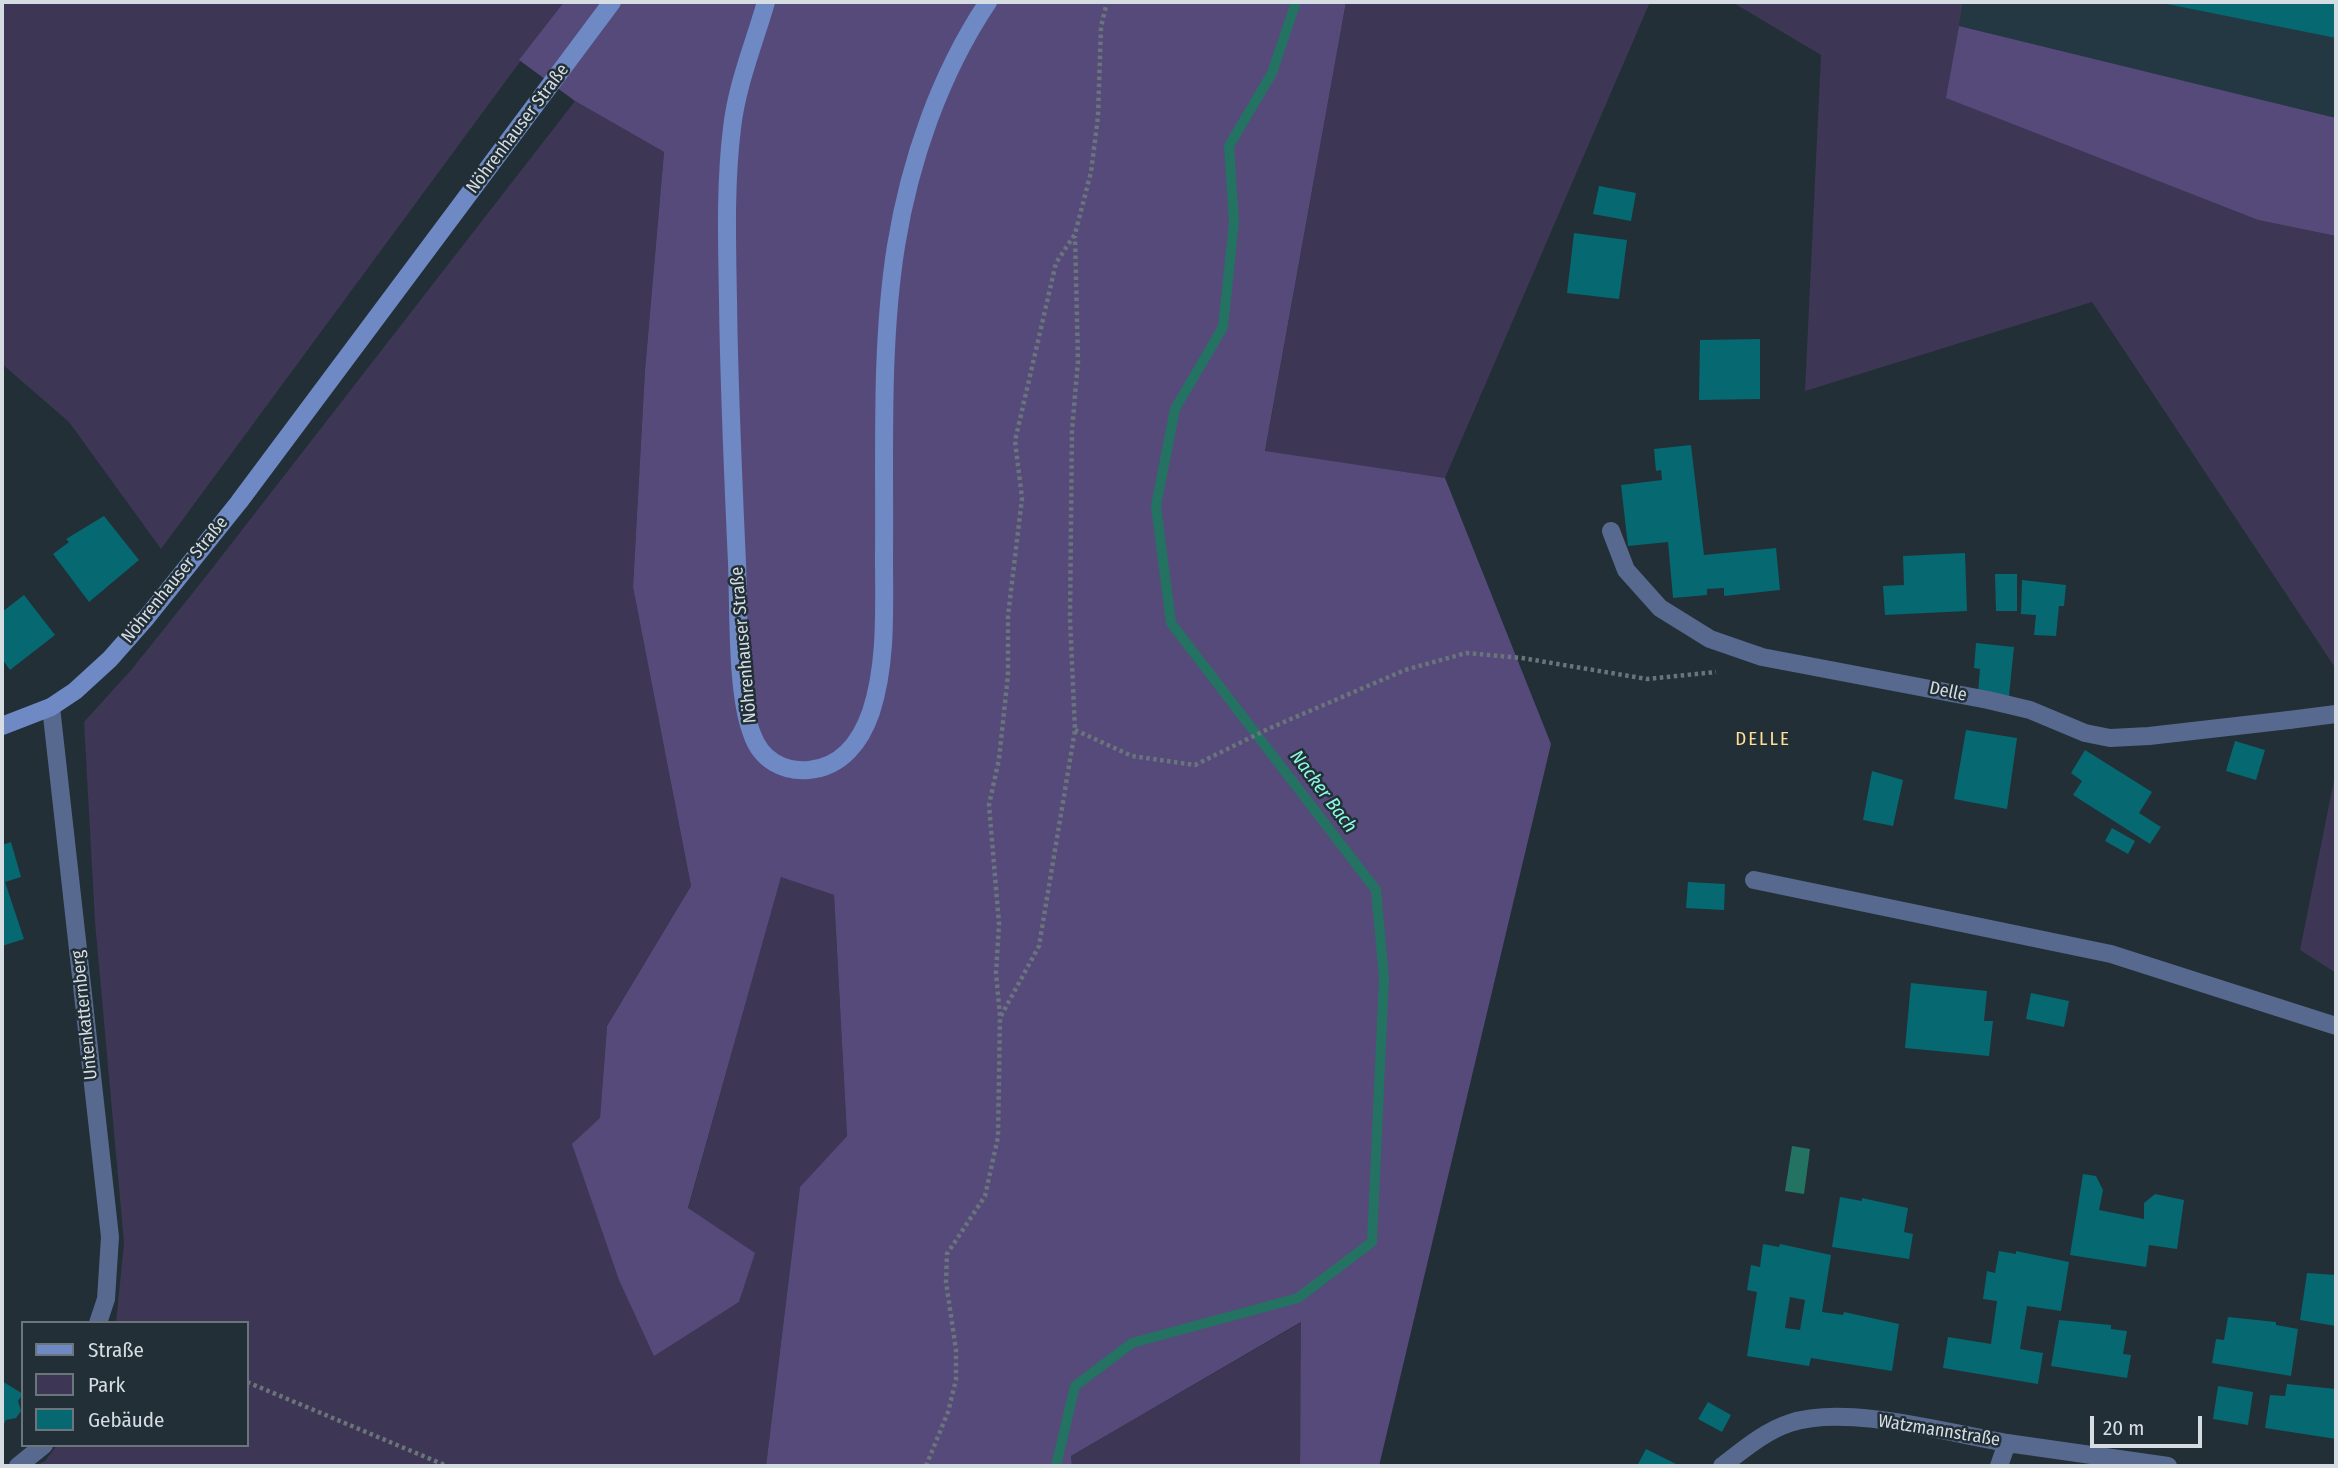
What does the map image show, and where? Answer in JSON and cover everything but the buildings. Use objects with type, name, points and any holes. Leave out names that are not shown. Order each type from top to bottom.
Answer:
[{"type":"street","name":"Nöhrenhauser Straße","points":[[2,726],[51,707],[75,691],[110,659],[190,564],[612,2]]},
{"type":"street","name":"Nöhrenhauser Straße","points":[[766,2],[737,91],[728,176],[730,413],[741,656],[747,720],[757,745],[771,761],[782,767],[807,770],[818,768],[848,754],[872,709],[883,634],[888,343],[896,249],[914,167],[928,120],[968,34],[988,2]]},
{"type":"street","name":"Delle","points":[[1611,531],[1626,570],[1660,608],[1710,639],[1762,657],[1988,700],[2030,710],[2085,733],[2110,738],[2149,736],[2336,714]]},
{"type":"street","name":"Untenkatternberg","points":[[51,707],[110,1237],[106,1299],[99,1321]]},
{"type":"street","points":[[1754,880],[2111,954],[2336,1026]]},
{"type":"street","name":"Watzmannstraße","points":[[1723,1466],[1781,1426],[1820,1416],[1868,1420],[2168,1466]]},
{"type":"street","points":[[1998,1466],[2007,1443]]},
{"type":"street","points":[[18,1466],[42,1447]]},
{"type":"path","points":[[1000,1016],[1040,946],[1074,730],[1070,607],[1072,430],[1078,361],[1075,234],[1093,158],[1098,117],[1101,27],[1107,2]]},
{"type":"path","points":[[926,1466],[948,1412],[956,1380],[956,1350],[946,1282],[947,1254],[985,1196],[994,1165],[998,1137],[1000,1016],[996,973],[999,923],[989,805],[999,759],[1008,675],[1008,617],[1022,498],[1015,441],[1056,263],[1075,234]]},
{"type":"path","points":[[1074,730],[1132,757],[1195,765],[1270,728],[1405,670],[1466,653],[1522,658],[1647,679],[1724,671]]},
{"type":"path","points":[[248,1382],[447,1466]]},
{"type":"shaded area","points":[[564,2],[1346,2],[1265,451],[1445,478],[1551,744],[1379,1466],[1300,1466],[1301,1322],[1071,1456],[1072,1466],[766,1466],[800,1187],[847,1136],[834,895],[781,877],[688,1208],[755,1253],[739,1302],[654,1356],[619,1280],[572,1144],[600,1118],[607,1026],[691,886],[633,587],[645,370],[664,152],[575,101],[519,60]]},
{"type":"shaded area","points":[[1963,2],[2336,2],[2336,118],[1959,26]]},
{"type":"shaded area","points":[[1959,26],[2336,118],[2336,236],[2258,220],[1946,98]]},
{"type":"shaded area","points":[[1792,1146],[1810,1149],[1804,1194],[1785,1191]]},
{"type":"green space","points":[[2,2],[564,2],[161,549],[69,422],[2,364]]},
{"type":"green space","points":[[1346,2],[1650,2],[1445,478],[1265,452]]},
{"type":"green space","points":[[1732,2],[1963,2],[1947,98],[2258,220],[2336,236],[2336,669],[2092,302],[1805,391],[1821,55]]},
{"type":"green space","points":[[575,101],[664,152],[645,370],[633,587],[691,886],[607,1026],[600,1118],[654,1355],[739,1302],[754,1253],[688,1209],[781,876],[834,895],[847,1136],[800,1187],[766,1466],[35,1466],[45,1461],[56,1447],[248,1447],[248,1321],[116,1321],[124,1243],[95,922],[84,722],[132,669]]},
{"type":"green space","points":[[2336,770],[2336,973],[2300,950]]},
{"type":"green space","points":[[1302,1322],[1300,1466],[1072,1466],[1071,1456]]},
{"type":"waterway","name":"Nacker Bach","points":[[1056,1466],[1075,1386],[1132,1343],[1298,1298],[1372,1242],[1384,978],[1376,890],[1171,623],[1156,506],[1175,409],[1223,327],[1234,222],[1229,146],[1272,73],[1296,2]]},
{"type":"district","name":"DELLE","points":[[1763,740]]}]
